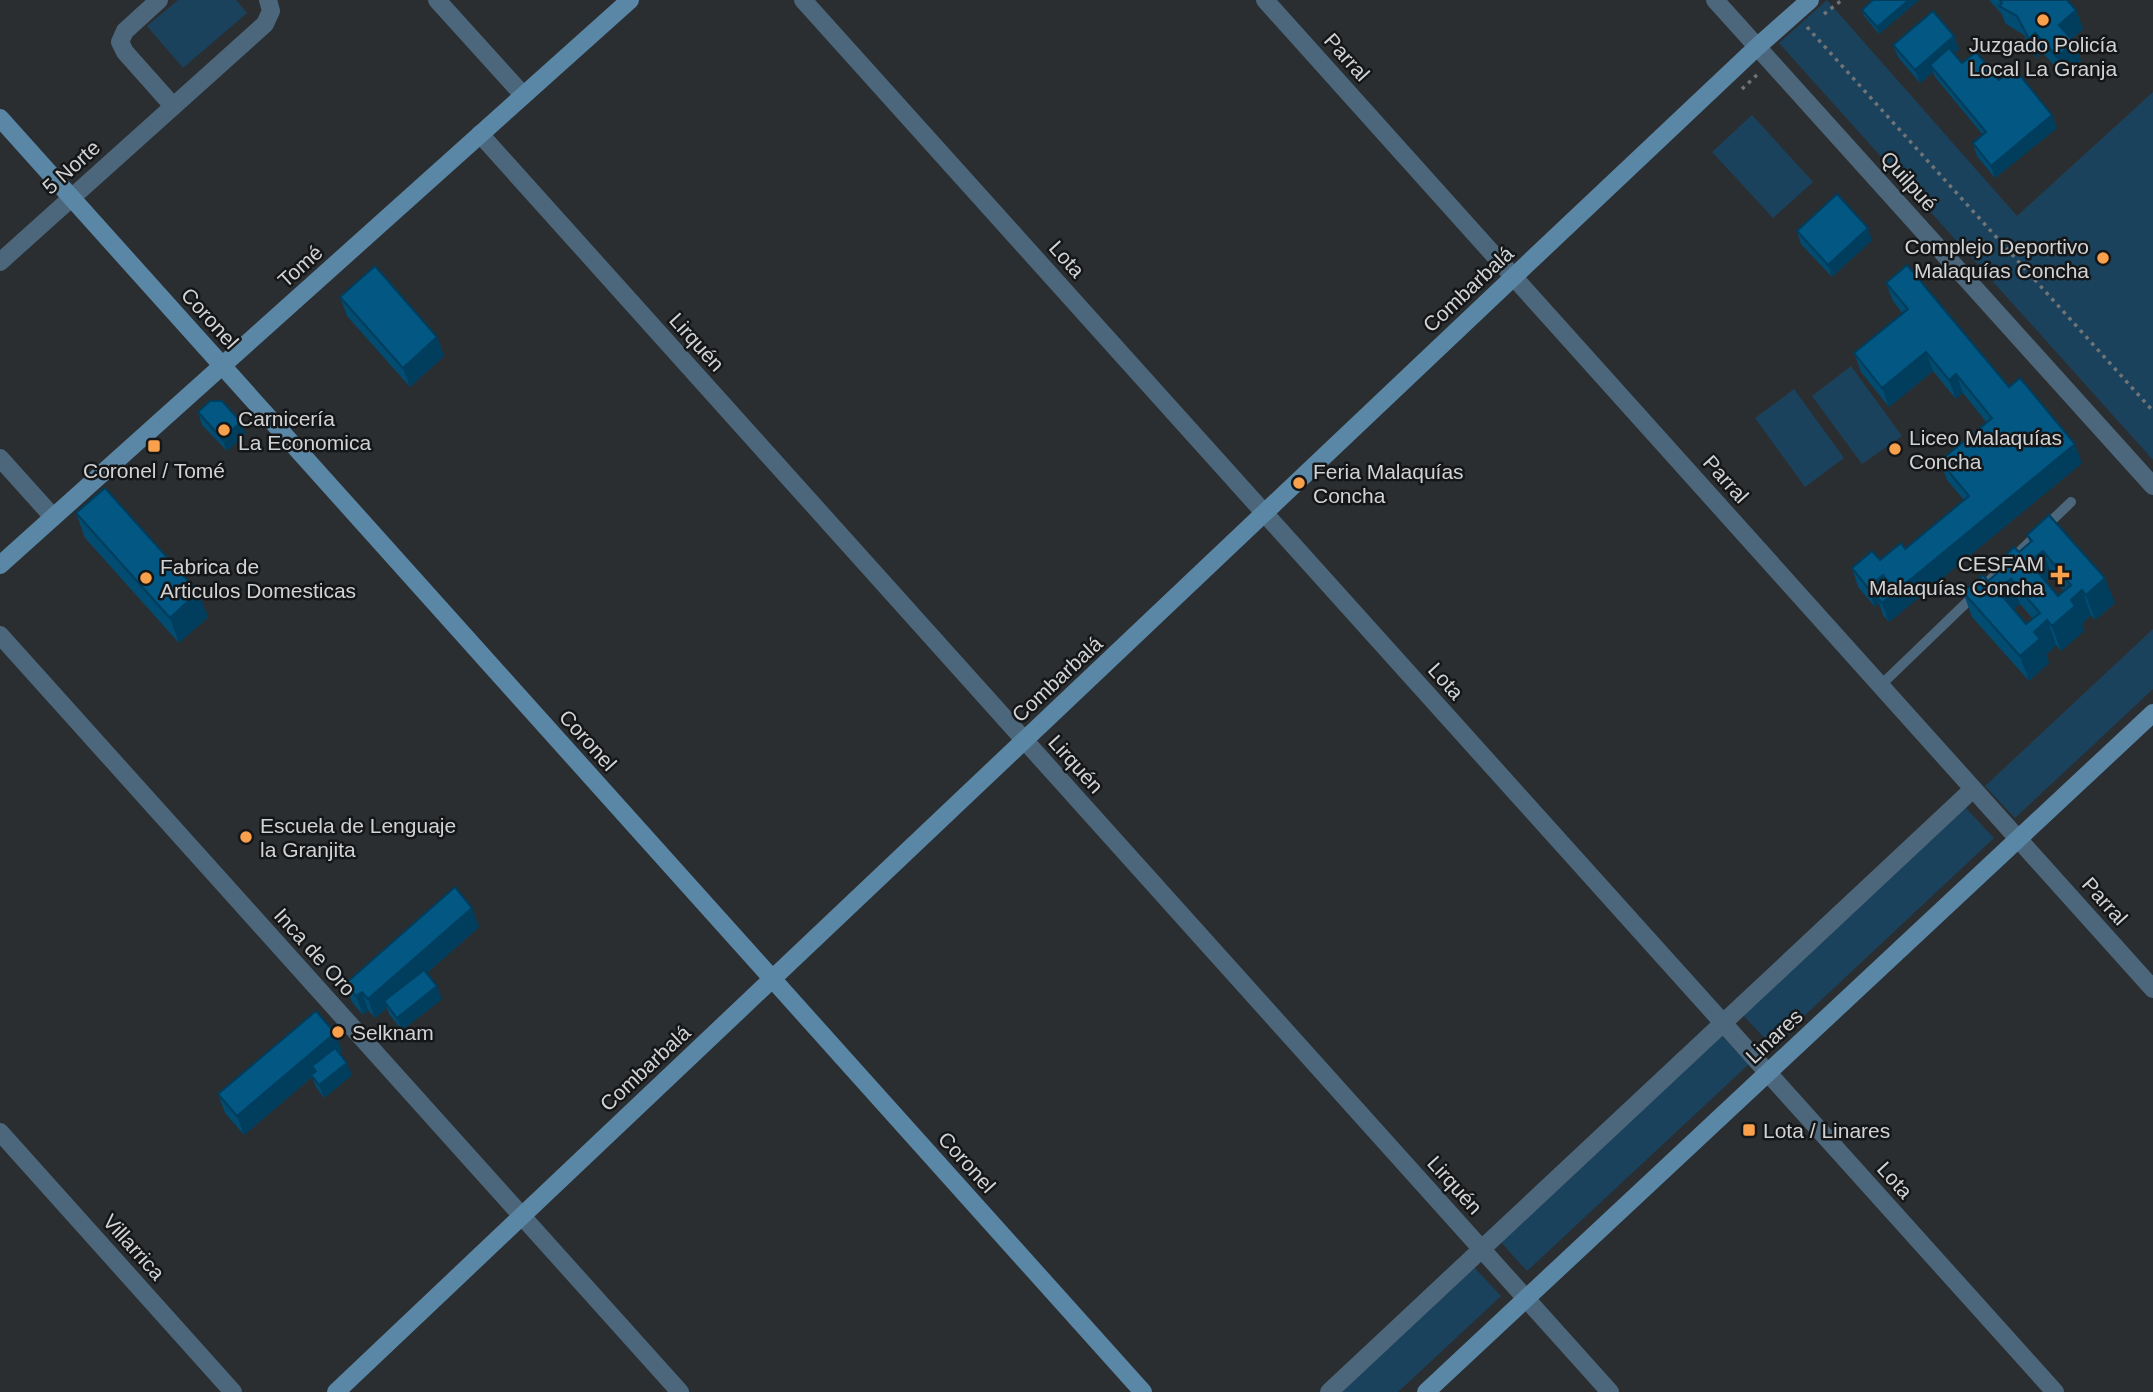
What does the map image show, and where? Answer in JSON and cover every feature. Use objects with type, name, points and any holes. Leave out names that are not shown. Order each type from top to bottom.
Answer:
[{"type":"street","points":[[159,0],[125,30],[120,41],[125,52],[173,106]]},
{"type":"street","name":"5 Norte","points":[[0,262],[265,24],[271,11],[268,0]]},
{"type":"street","points":[[436,0],[523,95]]},
{"type":"street","name":"Tomé","points":[[0,565],[629,0]]},
{"type":"street","name":"Lota","points":[[803,0],[2055,1392]]},
{"type":"street","name":"Parral","points":[[1265,0],[2153,989]]},
{"type":"street","name":"Quilpué","points":[[1715,0],[2153,486]]},
{"type":"street","name":"Combarbalá","points":[[336,1392],[1757,47],[1810,0]]},
{"type":"street","name":"Coronel","points":[[0,118],[1143,1392]]},
{"type":"street","name":"Lirquén","points":[[480,134],[1609,1392]]},
{"type":"street","points":[[0,458],[53,517]]},
{"type":"street","name":"Inca de Oro","points":[[0,635],[680,1392]]},
{"type":"street","name":"Linares","points":[[1426,1392],[2153,713]]},
{"type":"street","points":[[1329,1392],[1973,789]]},
{"type":"street","name":"Villarrica","points":[[0,1132],[233,1392]]},
{"type":"lane","points":[[1881,685],[2071,502]]},
{"type":"path","points":[[1807,27],[2153,411]]},
{"type":"shaded area","points":[[178,0],[236,0],[247,13],[183,68],[147,26]]},
{"type":"shaded area","points":[[1827,0],[2017,216],[2153,92],[2153,460],[1779,43]]},
{"type":"shaded area","points":[[1752,115],[1813,182],[1773,218],[1712,152]]},
{"type":"shaded area","points":[[1851,366],[1902,436],[1862,464],[1812,396]]},
{"type":"shaded area","points":[[1794,389],[1844,458],[1805,487],[1755,418]]},
{"type":"shaded area","points":[[2153,629],[2153,689],[2015,818],[1985,786]]},
{"type":"shaded area","points":[[1965,807],[1994,838],[1772,1046],[1742,1014]]},
{"type":"shaded area","points":[[1719,1033],[1749,1064],[1527,1271],[1498,1239]]},
{"type":"shaded area","points":[[1471,1264],[1501,1296],[1398,1392],[1334,1392]]},
{"type":"building","points":[[1873,0],[1909,0],[1877,27],[1862,10]]},
{"type":"building","points":[[2000,0],[2067,0],[2076,10],[2059,25],[2074,42],[2057,57],[2035,33],[2029,39],[2017,16],[1999,6],[2002,3]]},
{"type":"building","points":[[1933,11],[1954,36],[1915,70],[1893,45]]},
{"type":"building","points":[[1949,48],[1962,63],[1976,52],[1999,80],[2014,68],[2052,115],[1991,166],[1973,143],[1986,132],[1930,65]]},
{"type":"building","points":[[1837,194],[1868,228],[1828,265],[1797,231]]},
{"type":"building","points":[[1907,265],[2009,387],[2020,378],[2075,444],[1882,603],[1876,596],[1890,584],[1883,575],[1868,588],[1852,568],[1872,551],[1880,560],[1901,543],[1905,549],[1969,496],[1940,461],[1992,418],[1956,374],[1949,380],[1926,352],[1882,388],[1854,353],[1908,309],[1886,283]]},
{"type":"building","points":[[375,266],[437,337],[403,368],[340,297]]},
{"type":"building","points":[[210,401],[222,401],[241,422],[222,439],[198,412]]},
{"type":"building","name":"Fabrica de Articulos Domesticas","points":[[105,488],[198,592],[170,618],[76,513]]},
{"type":"building","points":[[2049,515],[2105,578],[2086,595],[2082,590],[2071,600],[2075,606],[2052,626],[2047,620],[2034,632],[2040,639],[2020,656],[1963,592],[1983,575],[1988,581],[2001,570],[1996,564],[2014,547],[2019,552],[2032,541],[2027,535]],"holes":[[[2043,551],[2071,585],[2058,596],[2029,562]],[[2011,579],[2040,613],[2026,624],[1997,590]]]},
{"type":"building","points":[[455,887],[472,908],[368,999],[362,992],[356,996],[345,984]]},
{"type":"building","points":[[424,970],[437,986],[397,1018],[384,1001]]},
{"type":"building","points":[[316,1011],[335,1033],[237,1116],[218,1094]]},
{"type":"building","points":[[335,1048],[347,1063],[319,1085],[311,1075],[316,1071],[312,1066]]},
{"type":"place","name":"Juzgado Policía Local La Granja","points":[[2043,20]]},
{"type":"place","name":"Complejo Deportivo Malaquías Concha","points":[[2103,258]]},
{"type":"place","name":"Carnicería La Economica","points":[[224,430]]},
{"type":"place","name":"Coronel / Tomé","points":[[154,446]]},
{"type":"place","name":"Liceo Malaquías Concha","points":[[1895,449]]},
{"type":"place","name":"Feria Malaquías Concha","points":[[1299,483]]},
{"type":"place","name":"CESFAM Malaquías Concha","points":[[2060,575]]},
{"type":"place","name":"Fabrica de Articulos Domesticas","points":[[146,578]]},
{"type":"place","name":"Escuela de Lenguaje la Granjita","points":[[246,837]]},
{"type":"place","name":"Selknam","points":[[338,1032]]},
{"type":"place","name":"Lota / Linares","points":[[1749,1130]]}]
